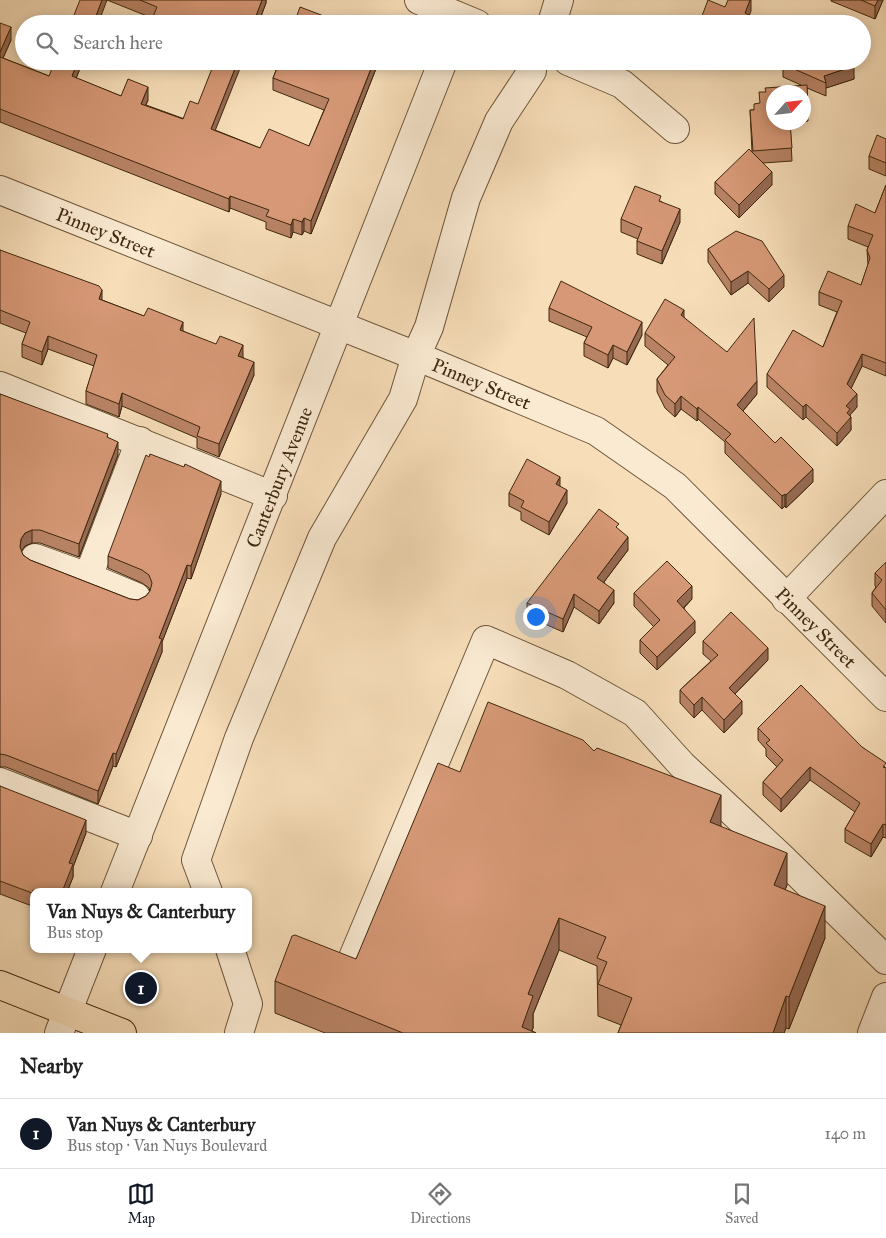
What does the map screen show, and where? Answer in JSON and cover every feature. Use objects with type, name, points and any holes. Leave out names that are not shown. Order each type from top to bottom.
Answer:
[{"type":"main road","points":[[0,985],[64,1022],[122,1033]]},
{"type":"street","points":[[419,0],[463,15]]},
{"type":"street","name":"Canterbury Avenue","points":[[117,888],[273,496],[439,70]]},
{"type":"street","points":[[589,70],[622,84],[675,130]]},
{"type":"street","points":[[206,888],[196,860],[239,738],[322,538],[403,399],[416,356],[430,326],[466,198],[499,121],[532,71]]},
{"type":"street","name":"Pinney Street","points":[[0,190],[416,356],[596,431],[675,486],[886,697]]},
{"type":"street","points":[[0,386],[273,496]]},
{"type":"street","points":[[88,577],[140,441]]},
{"type":"street","points":[[786,599],[886,494]]},
{"type":"street","points":[[35,558],[88,577],[136,598]]},
{"type":"street","points":[[352,960],[486,640],[567,675],[635,714],[682,765],[797,872],[876,948],[886,960]]},
{"type":"street","points":[[0,782],[138,836]]},
{"type":"street","points":[[64,1022],[90,953]]},
{"type":"street","points":[[231,953],[248,1004],[239,1033]]},
{"type":"street","points":[[873,1031],[886,997]]},
{"type":"building","points":[[80,0],[102,0],[96,15],[74,15]]},
{"type":"building","points":[[140,0],[262,0],[256,15],[154,15],[157,7]]},
{"type":"building","points":[[708,0],[725,7],[728,0],[750,0],[745,13],[749,15],[702,15]]},
{"type":"building","points":[[861,0],[878,0],[875,6]]},
{"type":"building","points":[[300,7],[321,15],[297,15]]},
{"type":"building","points":[[0,23],[11,27],[0,52]]},
{"type":"building","points":[[0,57],[15,63],[15,70],[34,70],[49,76],[51,70],[74,70],[72,76],[121,96],[128,79],[148,87],[141,104],[183,119],[190,101],[198,104],[211,70],[234,70],[211,129],[260,148],[269,129],[309,146],[329,99],[273,78],[276,70],[370,70],[311,221],[304,218],[302,222],[293,219],[291,225],[266,216],[269,210],[230,196],[229,199],[0,109]]},
{"type":"building","points":[[797,70],[842,70],[824,76],[826,83]]},
{"type":"building","points":[[759,92],[766,92],[766,130],[791,130],[792,148],[753,151],[750,110],[754,110],[754,104],[760,103]]},
{"type":"building","points":[[877,135],[886,139],[886,163],[869,156]]},
{"type":"building","points":[[749,149],[772,172],[739,205],[715,182]]},
{"type":"building","points":[[886,185],[886,363],[862,354],[847,384],[857,394],[846,406],[850,409],[847,413],[851,417],[837,433],[806,404],[803,407],[767,374],[793,330],[823,347],[842,301],[819,292],[828,271],[861,285],[870,258],[867,250],[873,235],[848,226],[856,204],[875,213]]},
{"type":"building","points":[[635,186],[661,196],[659,201],[680,209],[662,251],[637,241],[642,228],[621,219]]},
{"type":"building","points":[[736,231],[762,241],[784,275],[769,289],[748,271],[731,282],[708,249]]},
{"type":"building","points":[[0,250],[99,286],[102,290],[99,299],[144,316],[148,308],[183,322],[180,330],[216,344],[220,336],[243,345],[238,356],[254,362],[219,444],[197,436],[200,427],[122,393],[119,404],[86,391],[97,355],[48,336],[42,352],[22,344],[30,322],[0,310]]},
{"type":"building","points":[[561,281],[642,322],[627,352],[613,345],[608,355],[584,343],[592,327],[549,308]]},
{"type":"building","points":[[665,299],[684,310],[681,315],[727,352],[754,318],[757,381],[737,405],[775,443],[781,437],[813,469],[786,495],[782,496],[725,440],[731,434],[698,407],[697,409],[681,396],[675,404],[665,395],[657,379],[675,357],[645,333]]},
{"type":"building","points":[[0,394],[108,434],[107,437],[118,442],[79,544],[40,530],[32,530],[25,533],[21,539],[20,547],[23,555],[30,560],[130,599],[138,600],[146,596],[150,591],[152,583],[149,575],[142,570],[108,556],[146,455],[149,457],[150,454],[184,467],[185,464],[221,481],[191,566],[187,565],[159,638],[162,639],[116,754],[113,753],[98,791],[0,754]]},
{"type":"building","points":[[527,459],[560,477],[556,484],[567,490],[549,522],[521,507],[524,501],[509,493]]},
{"type":"building","points":[[599,509],[619,524],[616,527],[628,537],[597,578],[614,590],[599,611],[574,594],[563,619],[527,603]]},
{"type":"building","points":[[667,561],[692,586],[677,601],[695,621],[657,657],[640,640],[660,620],[634,593]]},
{"type":"building","points":[[886,562],[886,610],[872,593],[882,580],[875,573]]},
{"type":"building","points":[[731,612],[768,648],[729,688],[742,701],[724,720],[702,697],[694,705],[680,690],[718,655],[703,641]]},
{"type":"building","points":[[801,685],[862,747],[886,763],[883,767],[886,768],[886,825],[883,824],[871,844],[845,829],[860,803],[810,767],[781,799],[763,782],[783,760],[766,743],[770,740],[758,728]]},
{"type":"building","points":[[488,702],[583,740],[594,751],[597,748],[721,795],[710,822],[787,853],[774,885],[825,906],[789,997],[786,996],[773,1033],[618,1033],[632,998],[598,984],[607,962],[597,958],[606,937],[559,918],[528,994],[533,996],[522,1027],[536,1033],[403,1033],[275,981],[292,936],[295,935],[356,959],[438,763],[460,772]]},
{"type":"building","points":[[0,786],[86,820],[69,863],[73,864],[64,888],[30,888],[30,892],[0,881]]},
{"type":"place","name":"Van Nuys & Canterbury","points":[[141,988]]}]
